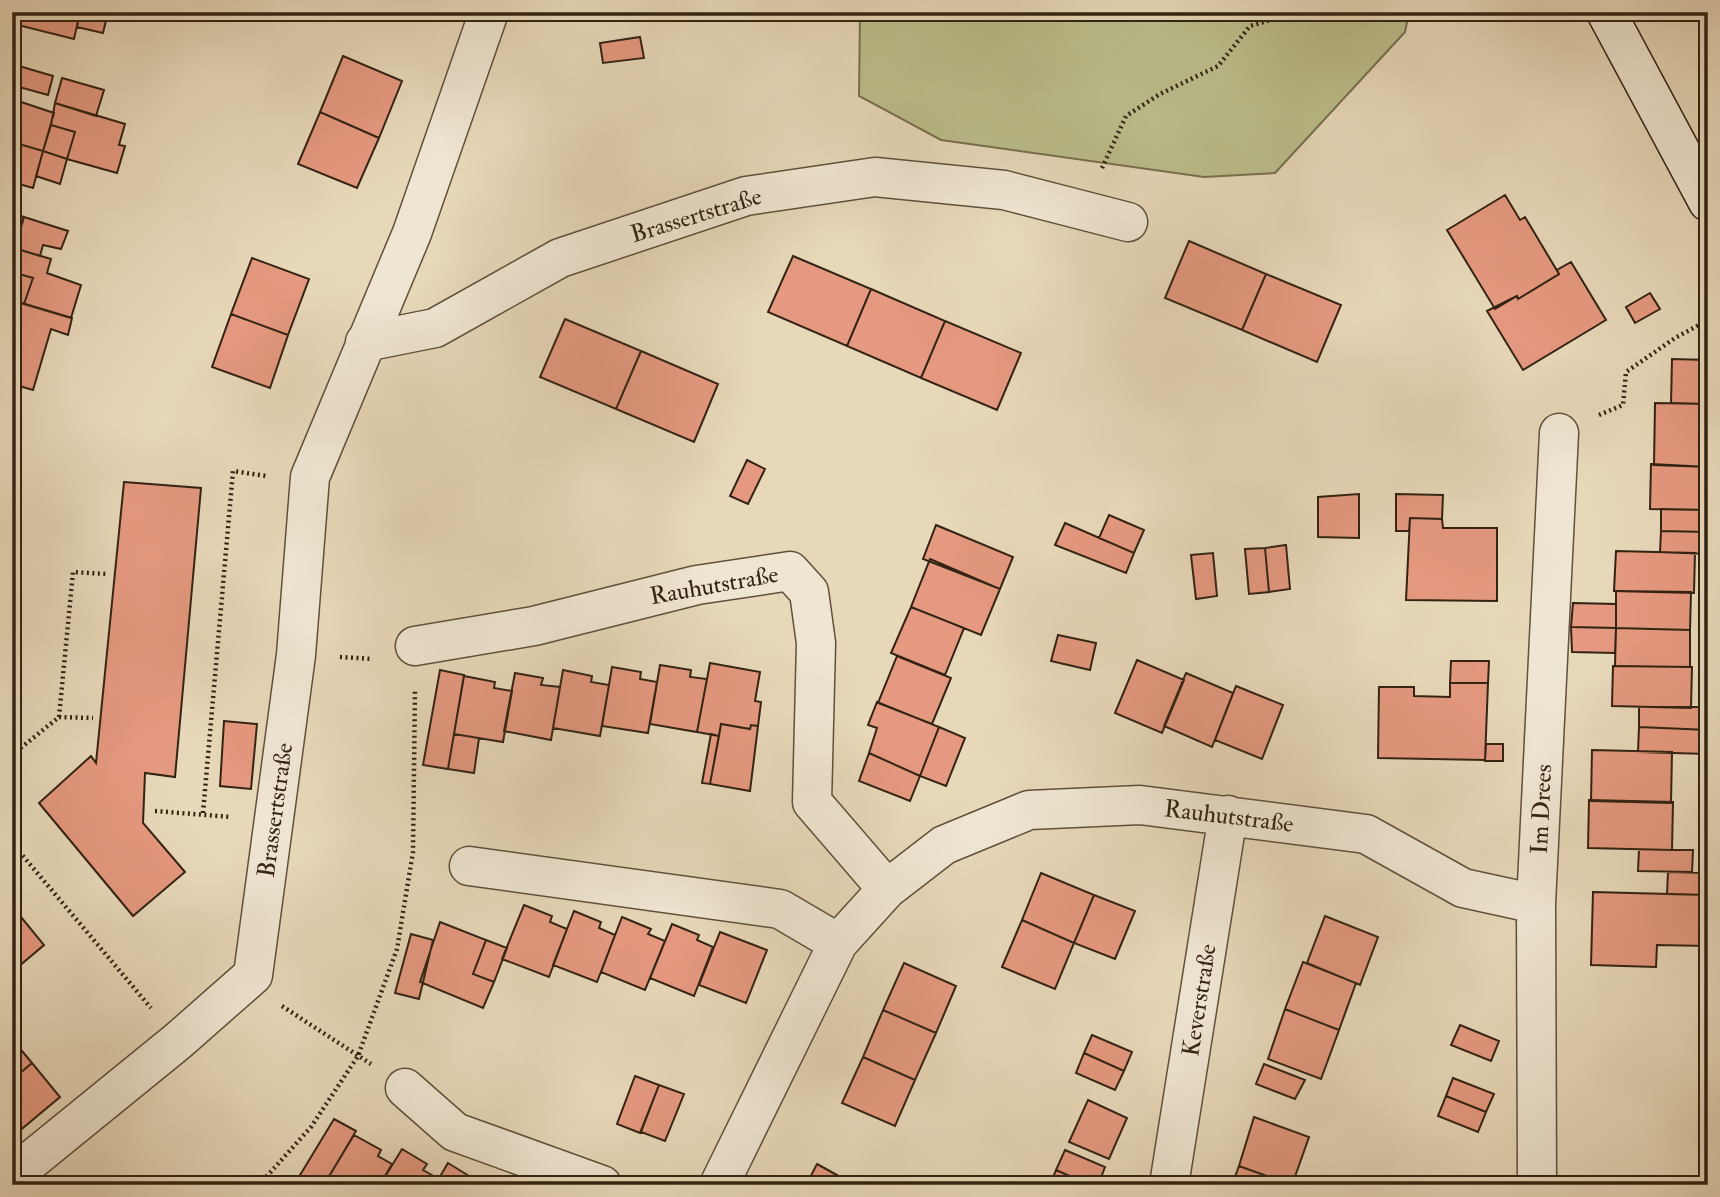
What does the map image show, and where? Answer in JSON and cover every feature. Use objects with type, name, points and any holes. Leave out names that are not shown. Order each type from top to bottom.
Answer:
[{"type":"street","name":"Brassertstraße","points":[[12,1176],[178,1041],[253,975],[296,655],[310,481],[412,233],[489,12]]},
{"type":"street","points":[[1606,12],[1708,202]]},
{"type":"street","name":"Brassertstraße","points":[[365,342],[435,328],[560,258],[746,196],[875,177],[1004,190],[1128,222]]},
{"type":"street","name":"Im Drees","points":[[1537,1185],[1536,904],[1559,433]]},
{"type":"street","name":"Rauhutstraße","points":[[415,646],[534,626],[697,585],[790,572],[809,592],[816,643],[812,803],[887,889]]},
{"type":"street","name":"Rauhutstraße","points":[[719,1185],[838,943],[887,889],[944,845],[1029,810],[1140,804],[1366,834],[1464,888],[1536,904]]},
{"type":"street","name":"Keverstraße","points":[[1169,1185],[1228,815]]},
{"type":"street","points":[[469,866],[779,909],[838,943]]},
{"type":"street","points":[[405,1088],[456,1132],[602,1185]]},
{"type":"path","points":[[1081,210],[1126,116],[1160,94],[1218,66],[1250,26],[1299,12]]},
{"type":"path","points":[[1559,433],[1623,405],[1626,372],[1675,338],[1708,320]]},
{"type":"path","points":[[203,813],[233,471],[310,481]]},
{"type":"path","points":[[60,717],[73,572],[106,574]]},
{"type":"path","points":[[259,1185],[312,1127],[358,1056],[397,949],[413,852],[415,646]]},
{"type":"path","points":[[12,755],[60,717],[93,718]]},
{"type":"path","points":[[155,811],[233,817]]},
{"type":"path","points":[[12,843],[135,987]]},
{"type":"path","points":[[324,1036],[405,1088]]},
{"type":"green space","points":[[860,12],[1409,12],[1405,32],[1275,173],[1204,177],[941,140],[859,96]]},
{"type":"building","points":[[17,12],[80,12],[74,39],[14,24]]},
{"type":"building","points":[[80,12],[108,12],[103,33],[77,27]]},
{"type":"building","points":[[640,37],[644,58],[603,63],[600,43]]},
{"type":"building","points":[[343,56],[402,81],[379,138],[320,112]]},
{"type":"building","points":[[12,64],[53,76],[48,95],[12,85]]},
{"type":"building","points":[[62,78],[104,90],[96,116],[55,103]]},
{"type":"building","points":[[12,99],[54,113],[43,151],[12,142]]},
{"type":"building","points":[[55,103],[125,124],[119,145],[125,146],[117,173],[67,159],[75,132],[51,125]]},
{"type":"building","points":[[320,112],[379,138],[357,188],[298,164]]},
{"type":"building","points":[[51,125],[75,132],[67,159],[43,151]]},
{"type":"building","points":[[12,142],[43,151],[33,188],[12,182]]},
{"type":"building","points":[[43,151],[67,159],[60,184],[36,176]]},
{"type":"building","points":[[1505,195],[1520,220],[1525,217],[1559,274],[1518,299],[1517,296],[1495,309],[1447,230]]},
{"type":"building","points":[[12,214],[24,217],[16,244],[12,243]]},
{"type":"building","points":[[24,217],[68,231],[61,249],[43,245],[40,256],[14,248]]},
{"type":"building","points":[[1189,241],[1266,274],[1242,330],[1165,298]]},
{"type":"building","points":[[14,248],[51,259],[47,273],[81,285],[71,318],[24,304],[33,278],[12,272]]},
{"type":"building","points":[[793,256],[871,289],[847,346],[768,312]]},
{"type":"building","points":[[252,258],[309,279],[288,335],[231,314]]},
{"type":"building","points":[[1571,262],[1606,320],[1523,370],[1487,311],[1517,296],[1518,299],[1559,274],[1557,270]]},
{"type":"building","points":[[12,272],[33,278],[24,304],[12,300]]},
{"type":"building","points":[[1266,274],[1341,305],[1317,362],[1242,330]]},
{"type":"building","points":[[871,289],[945,321],[921,378],[847,346]]},
{"type":"building","points":[[1650,293],[1660,309],[1635,323],[1626,307]]},
{"type":"building","points":[[12,300],[72,318],[68,335],[51,329],[33,390],[12,384]]},
{"type":"building","points":[[231,314],[288,335],[270,388],[212,367]]},
{"type":"building","points":[[565,319],[641,351],[616,409],[540,377]]},
{"type":"building","points":[[945,321],[1021,353],[997,410],[921,378]]},
{"type":"building","points":[[641,351],[718,384],[694,442],[616,409]]},
{"type":"building","points":[[1672,359],[1708,360],[1708,404],[1671,403]]},
{"type":"building","points":[[1655,403],[1708,404],[1708,467],[1654,465]]},
{"type":"building","points":[[747,460],[765,469],[748,504],[730,496]]},
{"type":"building","points":[[1651,464],[1708,467],[1708,510],[1650,509]]},
{"type":"building","points":[[124,482],[201,488],[175,777],[145,773],[143,823],[185,872],[133,916],[39,803],[91,756],[96,763]]},
{"type":"building","points":[[1359,494],[1359,538],[1318,537],[1318,497]]},
{"type":"building","points":[[1396,494],[1443,495],[1442,519],[1410,518],[1409,531],[1396,531]]},
{"type":"building","points":[[1661,509],[1708,510],[1708,532],[1661,531]]},
{"type":"building","points":[[1109,515],[1144,530],[1134,553],[1099,538]]},
{"type":"building","points":[[1410,518],[1442,519],[1443,528],[1497,528],[1497,601],[1406,600]]},
{"type":"building","points":[[1065,523],[1134,553],[1126,573],[1055,545]]},
{"type":"building","points":[[936,525],[1013,557],[1000,589],[923,559]]},
{"type":"building","points":[[1661,531],[1708,532],[1708,554],[1660,552]]},
{"type":"building","points":[[1286,545],[1290,589],[1269,592],[1265,548]]},
{"type":"building","points":[[1265,548],[1269,592],[1249,594],[1245,549]]},
{"type":"building","points":[[1616,551],[1695,553],[1694,593],[1614,591]]},
{"type":"building","points":[[1213,553],[1217,596],[1196,599],[1191,555]]},
{"type":"building","points":[[930,559],[1000,589],[981,635],[911,607]]},
{"type":"building","points":[[1616,591],[1691,592],[1690,630],[1616,628]]},
{"type":"building","points":[[1573,603],[1616,604],[1616,628],[1571,627]]},
{"type":"building","points":[[911,607],[964,628],[945,675],[891,653]]},
{"type":"building","points":[[1571,627],[1616,628],[1615,653],[1572,652]]},
{"type":"building","points":[[1616,628],[1690,630],[1690,667],[1615,666]]},
{"type":"building","points":[[1058,635],[1096,643],[1090,670],[1051,661]]},
{"type":"building","points":[[897,656],[951,678],[932,724],[878,703]]},
{"type":"building","points":[[1137,660],[1184,680],[1162,733],[1115,713]]},
{"type":"building","points":[[1451,661],[1489,661],[1488,683],[1450,683]]},
{"type":"building","points":[[710,663],[760,672],[755,701],[761,702],[758,726],[751,725],[750,729],[721,724],[719,736],[697,732]]},
{"type":"building","points":[[660,665],[691,670],[690,677],[707,679],[697,732],[650,724]]},
{"type":"building","points":[[1613,666],[1692,667],[1691,708],[1612,706]]},
{"type":"building","points":[[612,667],[641,672],[640,679],[657,682],[648,733],[602,726]]},
{"type":"building","points":[[440,670],[464,675],[448,769],[423,765]]},
{"type":"building","points":[[563,670],[592,676],[591,682],[609,685],[600,736],[553,728]]},
{"type":"building","points":[[515,673],[543,678],[541,685],[560,687],[551,740],[504,731]]},
{"type":"building","points":[[1186,673],[1233,693],[1212,747],[1164,726]]},
{"type":"building","points":[[464,676],[495,682],[494,688],[512,691],[503,742],[454,734]]},
{"type":"building","points":[[1450,683],[1488,683],[1485,760],[1378,758],[1379,687],[1414,687],[1414,696],[1450,697]]},
{"type":"building","points":[[1236,686],[1283,705],[1262,759],[1215,740]]},
{"type":"building","points":[[877,702],[939,727],[920,776],[869,753],[877,728],[868,725]]},
{"type":"building","points":[[1639,707],[1708,707],[1708,730],[1639,727]]},
{"type":"building","points":[[224,721],[257,724],[251,789],[220,786]]},
{"type":"building","points":[[721,724],[750,729],[751,725],[758,726],[750,791],[710,784]]},
{"type":"building","points":[[939,727],[965,738],[946,786],[920,776]]},
{"type":"building","points":[[1639,727],[1708,730],[1708,754],[1638,752]]},
{"type":"building","points":[[454,734],[479,738],[474,773],[448,769]]},
{"type":"building","points":[[711,734],[719,736],[710,784],[702,783]]},
{"type":"building","points":[[1486,744],[1503,744],[1503,761],[1485,761]]},
{"type":"building","points":[[1592,750],[1672,752],[1671,803],[1591,801]]},
{"type":"building","points":[[869,753],[920,776],[910,801],[859,781]]},
{"type":"building","points":[[1589,800],[1673,802],[1672,850],[1588,848]]},
{"type":"building","points":[[1639,850],[1693,850],[1692,872],[1638,871]]},
{"type":"building","points":[[1668,872],[1708,873],[1708,895],[1667,894]]},
{"type":"building","points":[[1041,873],[1094,895],[1074,943],[1022,920]]},
{"type":"building","points":[[1593,892],[1708,895],[1708,946],[1657,945],[1656,967],[1591,965]]},
{"type":"building","points":[[1094,895],[1135,911],[1115,959],[1074,943]]},
{"type":"building","points":[[524,905],[552,916],[550,922],[567,929],[549,977],[502,959]]},
{"type":"building","points":[[12,906],[44,945],[12,972]]},
{"type":"building","points":[[574,911],[601,922],[599,928],[615,935],[597,982],[553,965]]},
{"type":"building","points":[[1325,916],[1378,937],[1360,985],[1307,963]]},
{"type":"building","points":[[622,917],[651,929],[648,934],[665,941],[645,990],[601,972]]},
{"type":"building","points":[[1022,920],[1074,943],[1055,989],[1002,967]]},
{"type":"building","points":[[440,922],[486,940],[473,974],[494,982],[483,1008],[420,982]]},
{"type":"building","points":[[672,924],[699,935],[697,940],[713,947],[694,996],[650,978]]},
{"type":"building","points":[[720,932],[767,950],[746,1003],[699,985]]},
{"type":"building","points":[[411,934],[433,940],[419,999],[395,993]]},
{"type":"building","points":[[486,940],[507,948],[494,982],[473,974]]},
{"type":"building","points":[[1303,962],[1356,983],[1339,1030],[1285,1009]]},
{"type":"building","points":[[904,963],[956,986],[936,1033],[883,1010]]},
{"type":"building","points":[[1285,1009],[1339,1030],[1321,1079],[1268,1059]]},
{"type":"building","points":[[883,1010],[936,1033],[915,1080],[863,1057]]},
{"type":"building","points":[[1460,1025],[1499,1041],[1491,1061],[1451,1045]]},
{"type":"building","points":[[1092,1035],[1132,1052],[1124,1071],[1084,1053]]},
{"type":"building","points":[[12,1039],[32,1063],[12,1080]]},
{"type":"building","points":[[1084,1053],[1124,1071],[1115,1090],[1076,1073]]},
{"type":"building","points":[[863,1057],[915,1080],[895,1126],[842,1103]]},
{"type":"building","points":[[32,1063],[60,1097],[12,1137],[12,1080]]},
{"type":"building","points":[[1264,1064],[1305,1080],[1295,1099],[1256,1084]]},
{"type":"building","points":[[635,1076],[659,1085],[640,1133],[617,1124]]},
{"type":"building","points":[[1453,1078],[1494,1094],[1486,1112],[1446,1096]]},
{"type":"building","points":[[659,1085],[684,1094],[665,1141],[641,1132]]},
{"type":"building","points":[[1446,1096],[1486,1112],[1478,1132],[1438,1116]]},
{"type":"building","points":[[1088,1100],[1127,1118],[1109,1159],[1069,1142]]},
{"type":"building","points":[[1254,1117],[1309,1137],[1292,1185],[1239,1166]]},
{"type":"building","points":[[334,1119],[356,1131],[324,1185],[294,1185]]},
{"type":"building","points":[[354,1135],[381,1150],[378,1156],[392,1164],[380,1185],[328,1185],[325,1183]]},
{"type":"building","points":[[402,1149],[427,1164],[423,1170],[439,1179],[435,1185],[380,1185]]},
{"type":"building","points":[[1065,1150],[1105,1167],[1098,1185],[1090,1185],[1056,1170]]},
{"type":"building","points":[[448,1163],[474,1179],[471,1185],[435,1185]]},
{"type":"building","points":[[817,1164],[855,1185],[806,1185]]},
{"type":"building","points":[[1239,1166],[1292,1185],[1232,1185]]},
{"type":"building","points":[[1056,1170],[1090,1185],[1050,1185]]},
{"type":"building","points":[[495,1178],[506,1185],[492,1185]]}]
